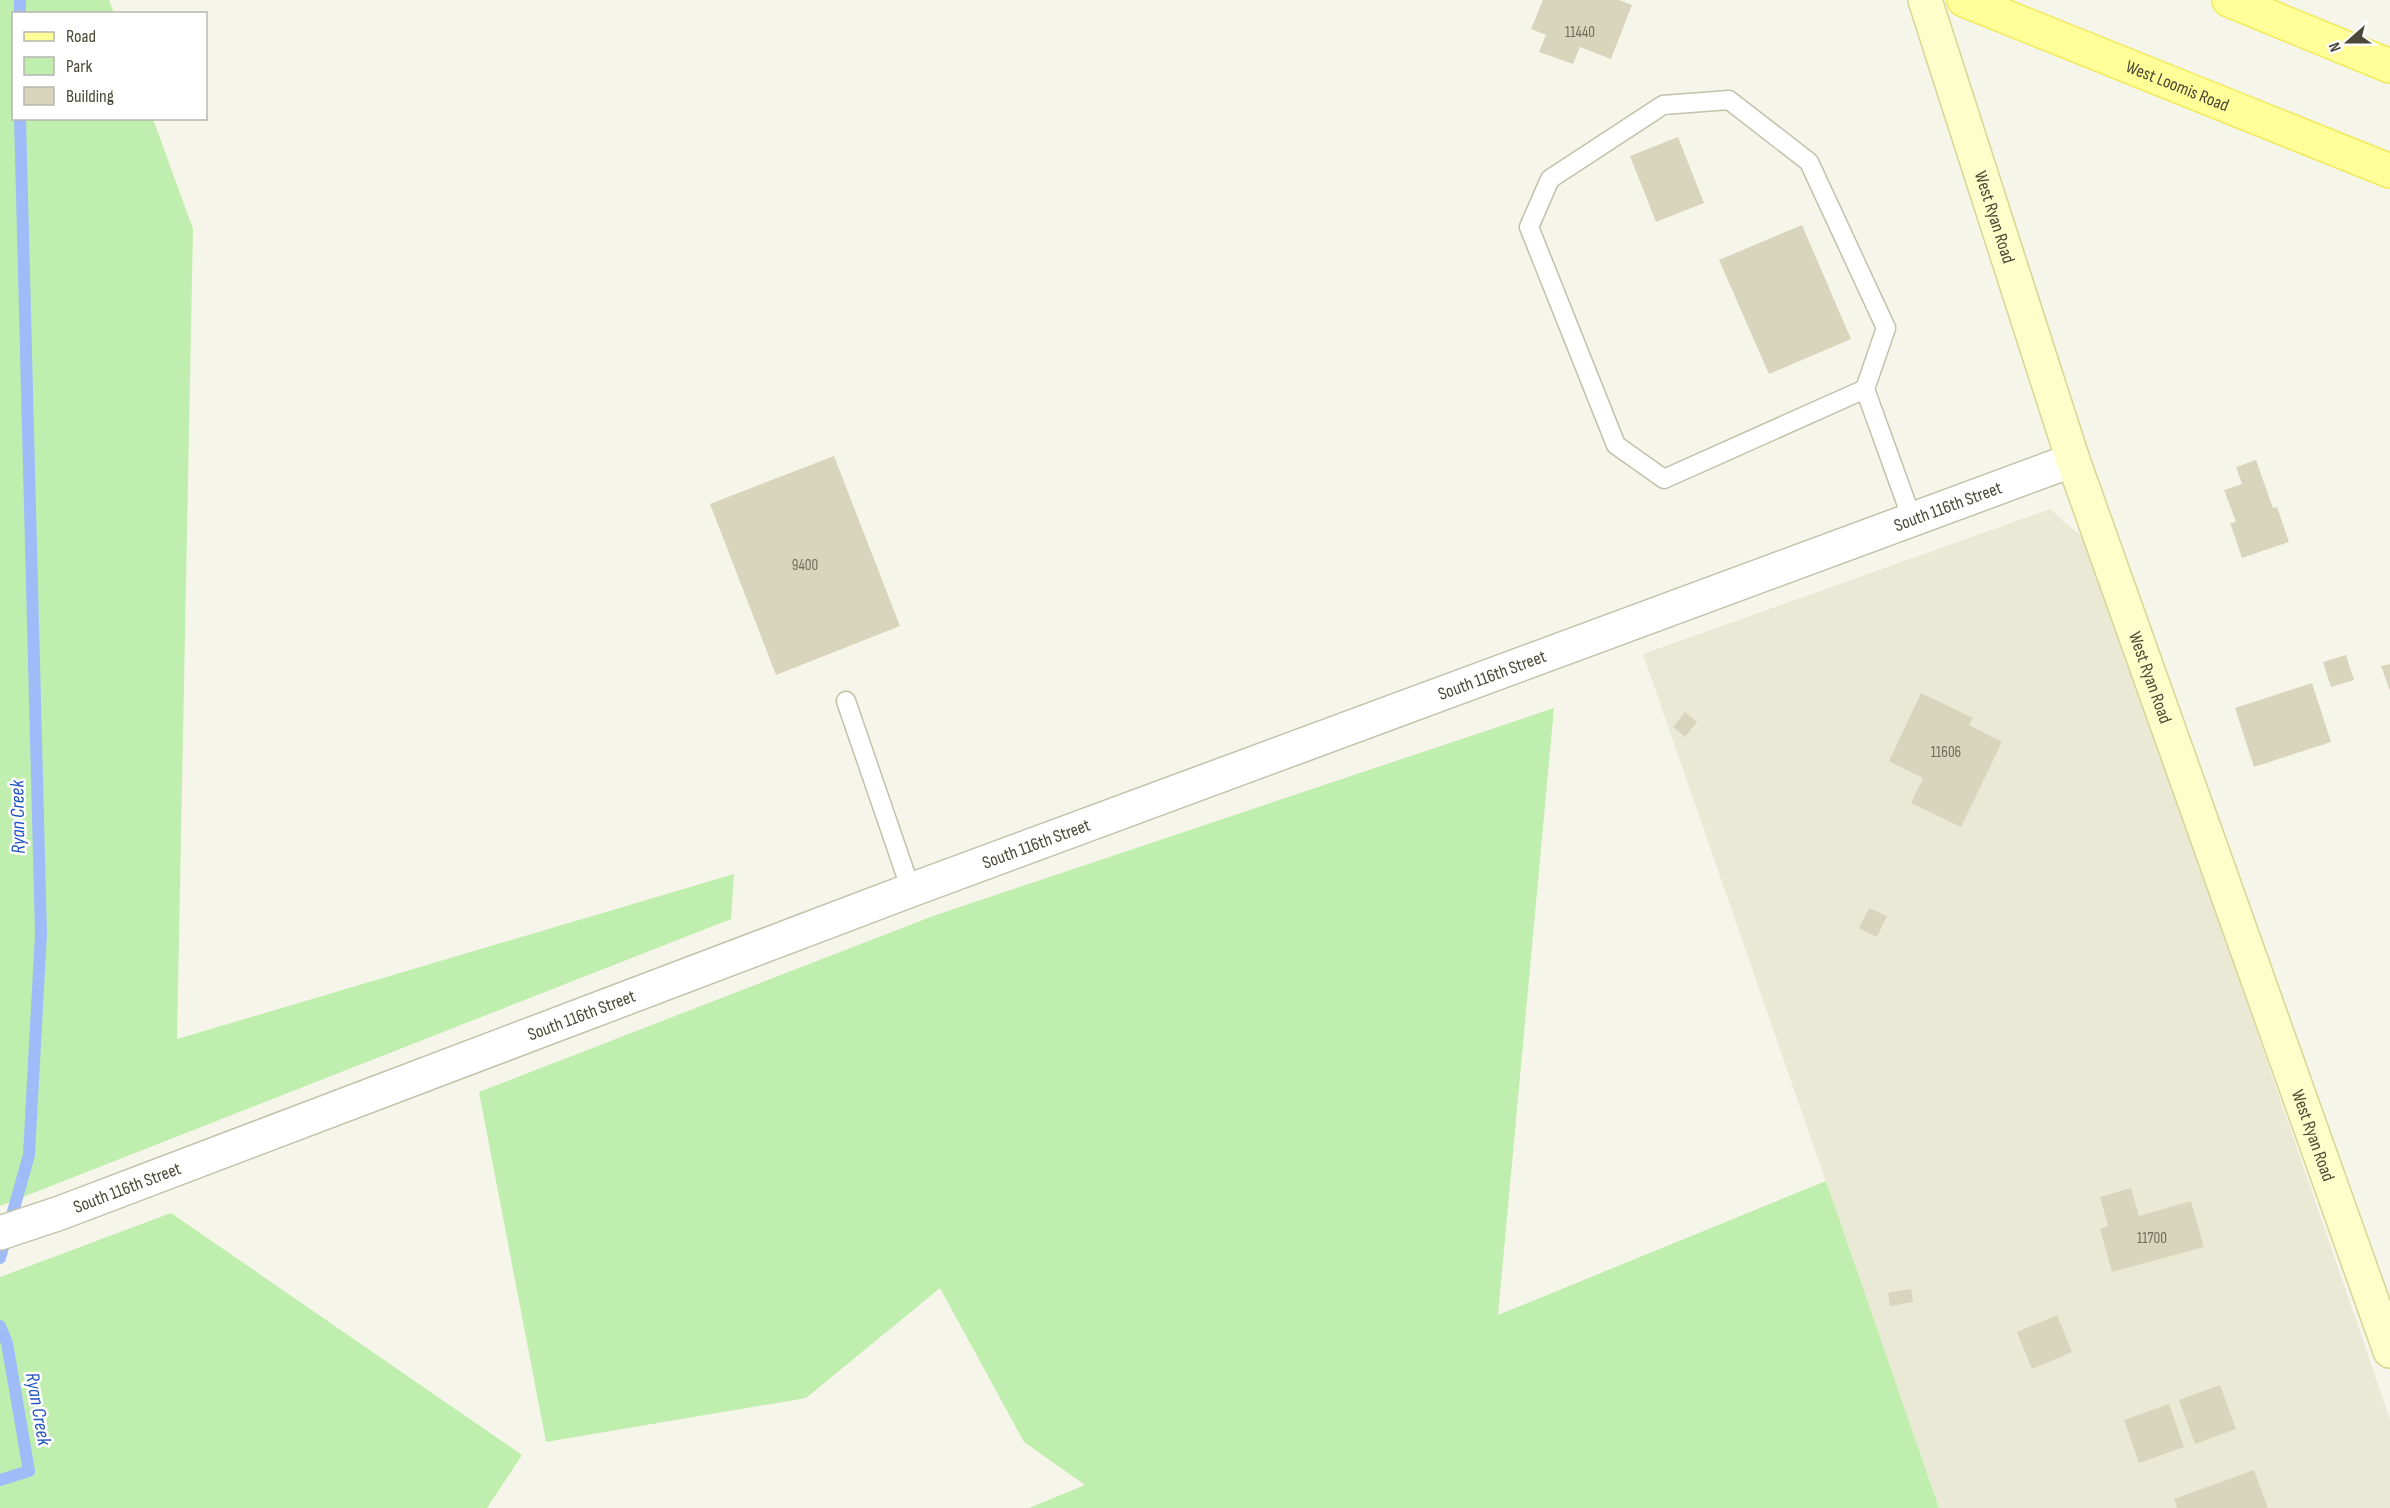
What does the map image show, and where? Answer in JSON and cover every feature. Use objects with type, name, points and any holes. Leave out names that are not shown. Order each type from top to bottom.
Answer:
[{"type":"main road","name":"West Loomis Road","points":[[1964,0],[2390,171]]},
{"type":"main road","points":[[2229,0],[2390,66]]},
{"type":"street","name":"West Ryan Road","points":[[1925,0],[2073,460],[2390,1351]]},
{"type":"street","name":"South 116th Street","points":[[0,1233],[60,1213],[911,890],[2073,460]]},
{"type":"lane","points":[[1865,389],[1664,479],[1616,445],[1529,227],[1550,180],[1663,105],[1729,100],[1809,162],[1886,328],[1865,389],[1912,519]]},
{"type":"lane","points":[[846,701],[911,890]]},
{"type":"shaded area","points":[[2050,509],[2089,543],[2390,1419],[2390,1508],[1939,1508],[1643,654]]},
{"type":"green space","points":[[0,0],[109,0],[114,12],[12,12],[12,120],[153,120],[193,229],[177,1039],[734,874],[731,919],[0,1206]]},
{"type":"green space","points":[[1554,708],[1498,1315],[1826,1181],[1939,1508],[1029,1508],[1085,1485],[1024,1442],[940,1288],[806,1398],[546,1442],[479,1092],[933,916]]},
{"type":"green space","points":[[171,1213],[522,1455],[487,1508],[0,1508],[0,1277]]},
{"type":"building","points":[[1543,0],[1619,0],[1632,5],[1611,59],[1580,47],[1573,64],[1539,52],[1546,35],[1531,29]]},
{"type":"building","points":[[1678,137],[1704,203],[1656,222],[1630,156]]},
{"type":"building","points":[[1802,225],[1851,339],[1769,374],[1719,260]]},
{"type":"building","points":[[834,456],[900,626],[776,675],[710,504]]},
{"type":"building","points":[[2256,460],[2273,508],[2277,507],[2289,542],[2242,558],[2230,523],[2236,522],[2224,490],[2242,484],[2236,467]]},
{"type":"building","points":[[2346,655],[2354,680],[2331,687],[2323,662]]},
{"type":"building","points":[[2390,664],[2390,691],[2381,666]]},
{"type":"building","points":[[2312,683],[2331,742],[2254,767],[2235,708]]},
{"type":"building","points":[[1921,693],[1973,718],[1969,725],[2002,742],[1961,827],[1911,803],[1923,778],[1889,761]]},
{"type":"building","points":[[1685,712],[1697,722],[1685,737],[1673,727]]},
{"type":"building","points":[[1869,908],[1887,916],[1877,937],[1859,928]]},
{"type":"building","points":[[2131,1188],[2139,1216],[2191,1201],[2204,1247],[2112,1272],[2100,1229],[2108,1226],[2100,1197]]},
{"type":"building","points":[[1911,1289],[1913,1302],[1890,1306],[1888,1293]]},
{"type":"building","points":[[2057,1315],[2072,1352],[2032,1369],[2017,1332]]},
{"type":"building","points":[[2220,1385],[2236,1429],[2195,1444],[2179,1400]]},
{"type":"building","points":[[2169,1404],[2184,1447],[2139,1463],[2124,1420]]},
{"type":"building","points":[[2254,1470],[2268,1508],[2177,1508],[2174,1499]]},
{"type":"waterway","name":"Ryan Creek","points":[[20,0],[20,12]]},
{"type":"waterway","name":"Ryan Creek","points":[[0,1258],[29,1155],[41,934],[20,120]]},
{"type":"waterway","name":"Ryan Creek","points":[[0,1326],[7,1343],[29,1471],[0,1480]]}]
